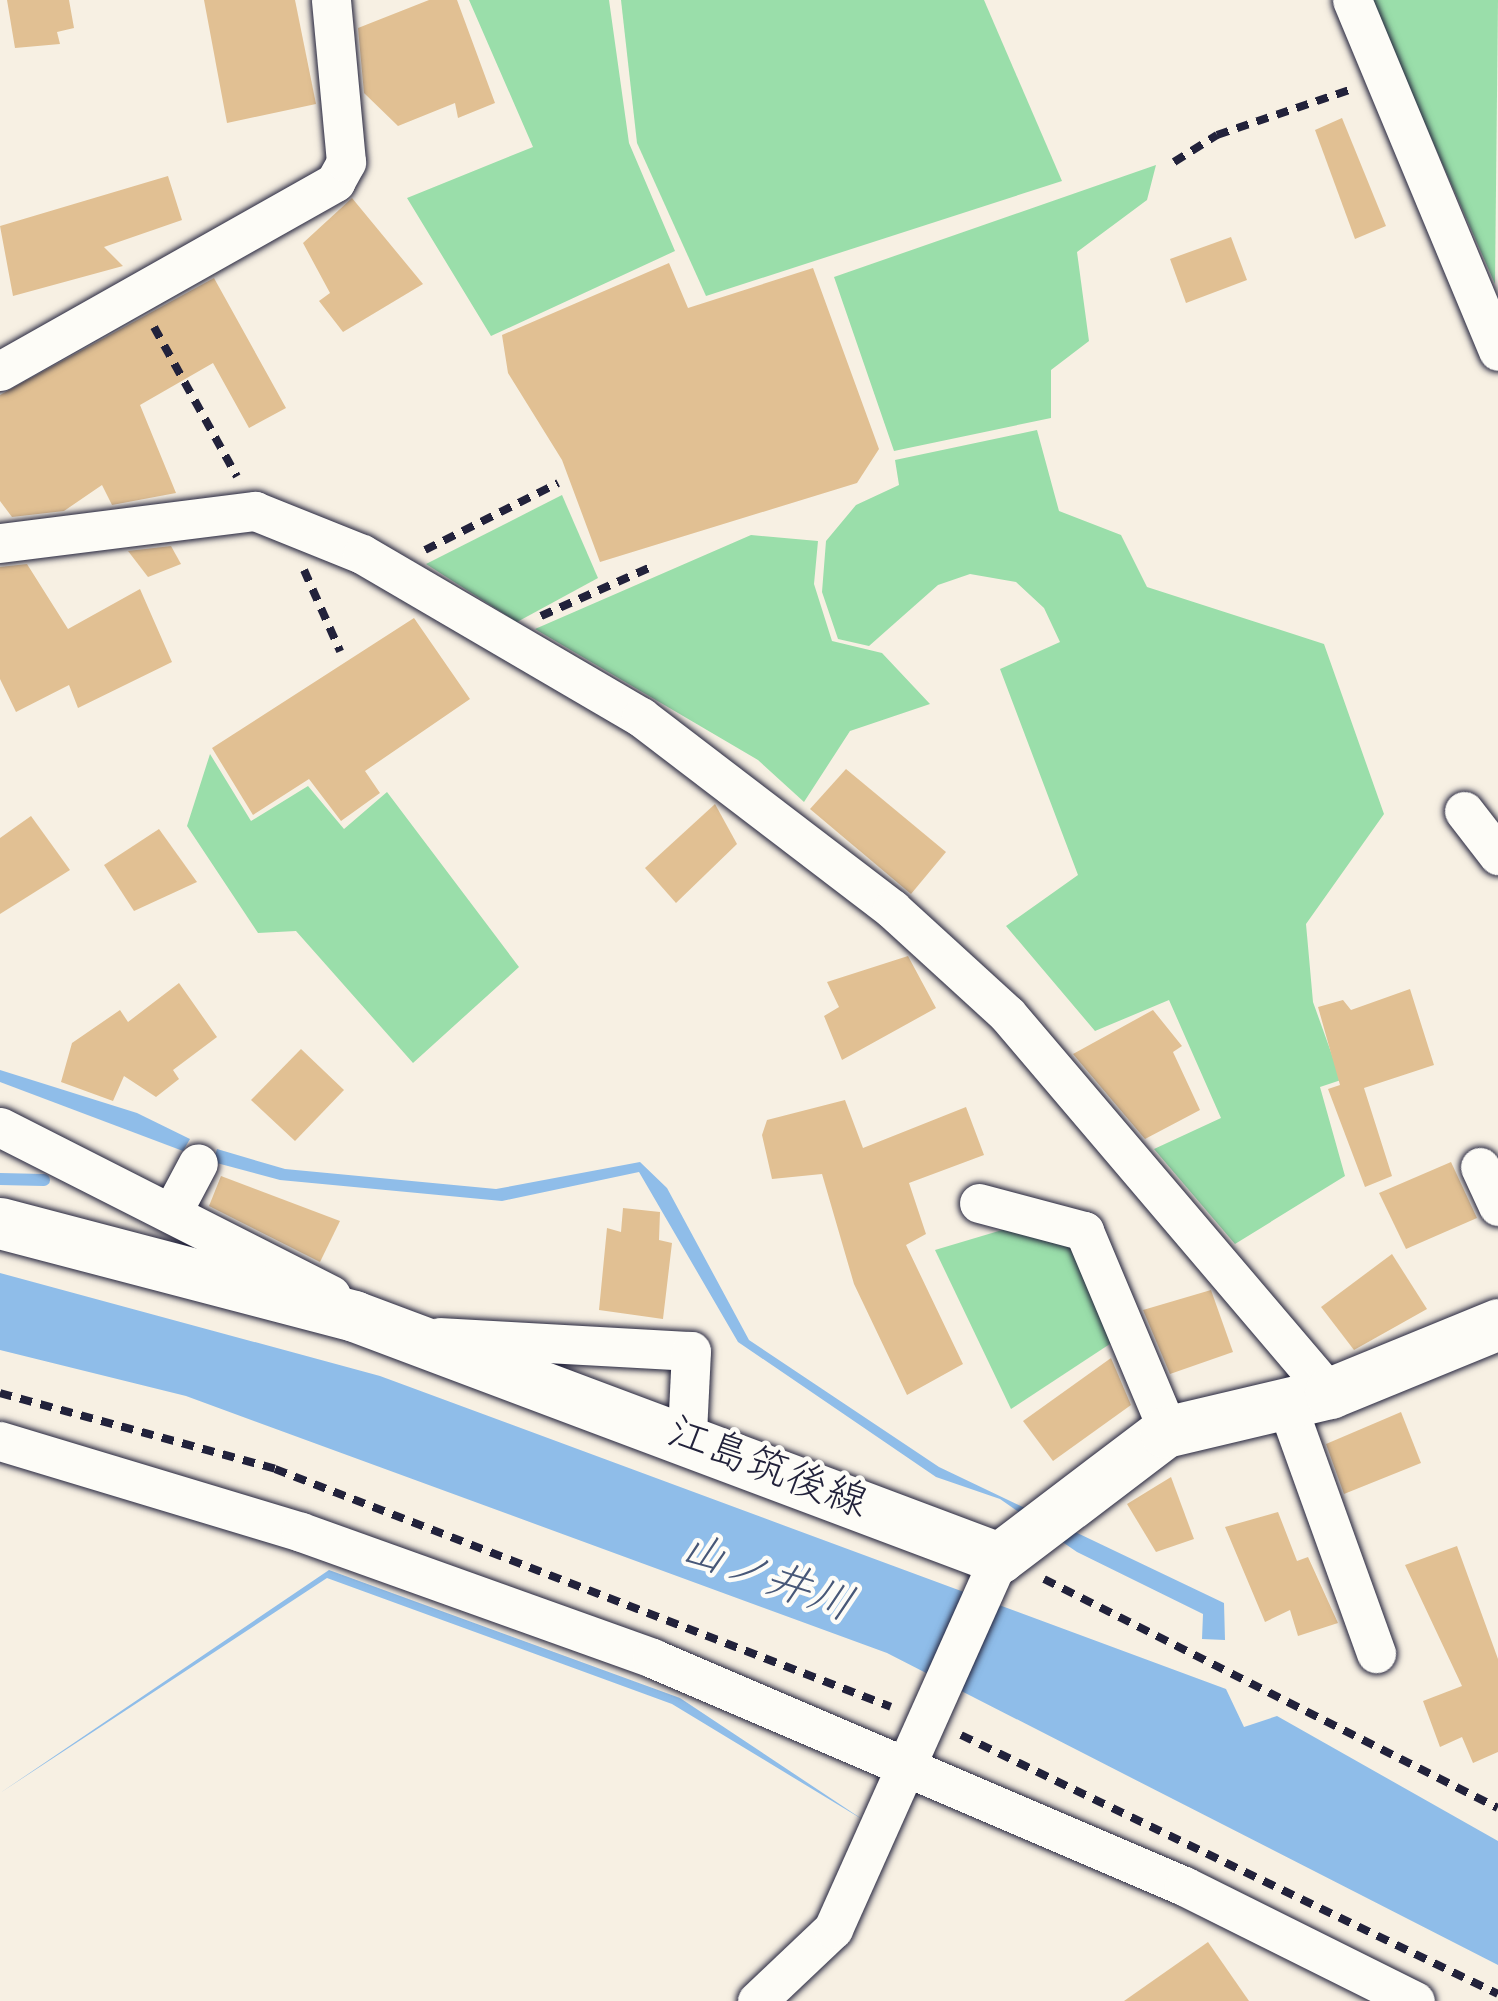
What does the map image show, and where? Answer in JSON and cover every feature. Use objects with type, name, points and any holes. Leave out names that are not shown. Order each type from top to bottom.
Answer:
[{"type":"main road","name":"江島筑後線","points":[[0,1222],[408,1335],[687,1433],[991,1575]]},
{"type":"main road","points":[[991,1575],[1168,1431],[1308,1398],[1498,1324]]},
{"type":"street","points":[[0,370],[134,287],[335,182],[346,162],[331,0]]},
{"type":"street","points":[[1352,0],[1498,351]]},
{"type":"street","points":[[0,543],[284,521],[387,569],[641,717],[808,841],[1007,1014],[1308,1398],[1376,1653]]},
{"type":"street","points":[[1464,811],[1498,854]]},
{"type":"street","points":[[0,1127],[408,1335],[691,1351],[687,1433]]},
{"type":"street","points":[[172,1212],[198,1162]]},
{"type":"street","points":[[1480,1167],[1498,1206]]},
{"type":"street","points":[[980,1203],[1084,1231],[1168,1431]]},
{"type":"street","points":[[0,1441],[301,1532],[652,1658],[1184,1886],[1415,2001]]},
{"type":"street","points":[[757,2001],[833,1929],[910,1771],[991,1575]]},
{"type":"path","points":[[1174,162],[1381,75]]},
{"type":"path","points":[[134,287],[208,434],[284,521],[340,651]]},
{"type":"path","points":[[387,569],[558,483]]},
{"type":"path","points":[[504,638],[649,568]]},
{"type":"path","points":[[0,1393],[275,1469],[931,1712],[1172,1827],[1498,1994]]},
{"type":"path","points":[[991,1575],[1498,1808]]},
{"type":"green space","points":[[469,0],[609,0],[629,143],[675,251],[491,336],[407,198],[533,147]]},
{"type":"green space","points":[[621,0],[984,0],[1062,181],[706,296],[637,143]]},
{"type":"green space","points":[[1371,0],[1498,0],[1495,284]]},
{"type":"green space","points":[[1156,165],[1147,200],[1077,252],[1089,341],[1051,370],[1051,418],[894,451],[834,277]]},
{"type":"green space","points":[[1037,430],[1059,511],[1121,535],[1147,587],[1324,644],[1384,814],[1306,924],[1313,1002],[1341,1080],[1320,1087],[1345,1176],[1235,1244],[1154,1149],[1221,1118],[1169,1000],[1095,1031],[1006,926],[1078,875],[1000,669],[1060,642],[1044,608],[1016,582],[970,574],[938,585],[869,646],[838,639],[822,592],[826,541],[856,505],[899,485],[895,460]]},
{"type":"green space","points":[[562,495],[598,578],[517,622],[426,564]]},
{"type":"green space","points":[[751,535],[818,541],[814,584],[832,641],[882,653],[930,704],[850,731],[804,802],[758,760],[535,629]]},
{"type":"green space","points":[[210,754],[251,821],[308,786],[344,829],[387,792],[519,967],[413,1063],[296,931],[258,933],[187,826]]},
{"type":"green space","points":[[1019,1225],[1070,1237],[1122,1336],[1011,1409],[935,1250]]},
{"type":"water","points":[[0,1070],[137,1113],[190,1139],[183,1151],[0,1082]]},
{"type":"water","points":[[217,1149],[285,1169],[496,1189],[640,1162],[667,1188],[749,1340],[939,1467],[1224,1603],[1225,1640],[1202,1639],[1203,1614],[1077,1552],[1000,1499],[936,1477],[738,1342],[639,1172],[502,1201],[280,1180],[213,1162]]},
{"type":"water","name":"山ノ井川","points":[[0,1273],[380,1376],[1226,1689],[1244,1727],[1277,1716],[1498,1841],[1498,1965],[887,1653],[186,1396],[0,1350]]},
{"type":"water","points":[[329,1570],[680,1698],[865,1821],[672,1704],[327,1578],[0,1793]]},
{"type":"building","points":[[7,0],[69,0],[74,28],[57,32],[60,44],[15,48]]},
{"type":"building","points":[[204,0],[295,0],[316,104],[227,123]]},
{"type":"building","points":[[429,0],[457,0],[495,103],[458,118],[455,103],[398,126],[364,93],[358,28]]},
{"type":"building","points":[[1342,118],[1386,226],[1355,239],[1315,130]]},
{"type":"building","points":[[168,176],[182,220],[104,247],[123,266],[13,296],[0,226]]},
{"type":"building","points":[[352,198],[423,284],[343,332],[319,301],[330,293],[303,243]]},
{"type":"building","points":[[1231,237],[1247,280],[1186,303],[1170,259]]},
{"type":"building","points":[[669,263],[688,308],[813,268],[879,449],[857,483],[600,562],[562,460],[508,373],[502,335]]},
{"type":"building","points":[[214,278],[286,408],[249,428],[213,363],[140,405],[176,493],[112,505],[102,485],[64,511],[12,517],[0,501],[0,395]]},
{"type":"building","points":[[171,546],[181,564],[148,577],[128,551]]},
{"type":"building","points":[[27,564],[68,629],[140,589],[172,662],[78,708],[69,685],[16,712],[0,679],[0,567]]},
{"type":"building","points":[[414,618],[470,699],[365,771],[380,793],[341,821],[309,779],[253,815],[212,748]]},
{"type":"building","points":[[846,769],[946,852],[911,894],[810,809]]},
{"type":"building","points":[[715,804],[737,844],[676,903],[645,868]]},
{"type":"building","points":[[31,816],[70,870],[0,914],[0,838]]},
{"type":"building","points":[[159,829],[197,882],[134,911],[104,865]]},
{"type":"building","points":[[908,956],[936,1008],[842,1060],[824,1016],[839,1007],[827,982]]},
{"type":"building","points":[[179,983],[217,1037],[173,1070],[179,1079],[156,1097],[124,1076],[113,1101],[61,1082],[72,1043],[120,1010],[128,1022]]},
{"type":"building","points":[[1410,989],[1434,1065],[1364,1088],[1392,1176],[1365,1187],[1328,1089],[1340,1085],[1318,1007],[1343,1000],[1351,1010]]},
{"type":"building","points":[[1153,1010],[1182,1046],[1173,1052],[1200,1110],[1145,1139],[1073,1054]]},
{"type":"building","points":[[301,1049],[344,1090],[295,1141],[251,1100]]},
{"type":"building","points":[[845,1100],[863,1148],[966,1107],[984,1155],[909,1183],[926,1234],[906,1245],[963,1364],[907,1395],[854,1284],[822,1174],[772,1179],[762,1135],[767,1120]]},
{"type":"building","points":[[1451,1162],[1477,1218],[1406,1249],[1379,1193]]},
{"type":"building","points":[[221,1176],[340,1221],[320,1262],[209,1206]]},
{"type":"building","points":[[623,1208],[660,1212],[659,1240],[672,1243],[663,1319],[599,1310],[607,1228],[621,1232]]},
{"type":"building","points":[[1392,1254],[1427,1309],[1354,1350],[1321,1307]]},
{"type":"building","points":[[1211,1290],[1233,1352],[1170,1374],[1143,1310]]},
{"type":"building","points":[[1111,1358],[1131,1405],[1053,1461],[1023,1421]]},
{"type":"building","points":[[1401,1412],[1421,1463],[1344,1494],[1326,1444]]},
{"type":"building","points":[[1171,1477],[1194,1539],[1156,1552],[1127,1504]]},
{"type":"building","points":[[1278,1512],[1297,1561],[1308,1557],[1338,1623],[1298,1636],[1290,1610],[1265,1622],[1225,1527]]},
{"type":"building","points":[[1457,1546],[1498,1659],[1498,1752],[1473,1763],[1462,1737],[1440,1747],[1423,1701],[1462,1686],[1405,1565]]},
{"type":"building","points":[[1208,1942],[1249,2001],[1124,2001]]},
{"type":"waterway","points":[[0,1179],[44,1180]]}]
